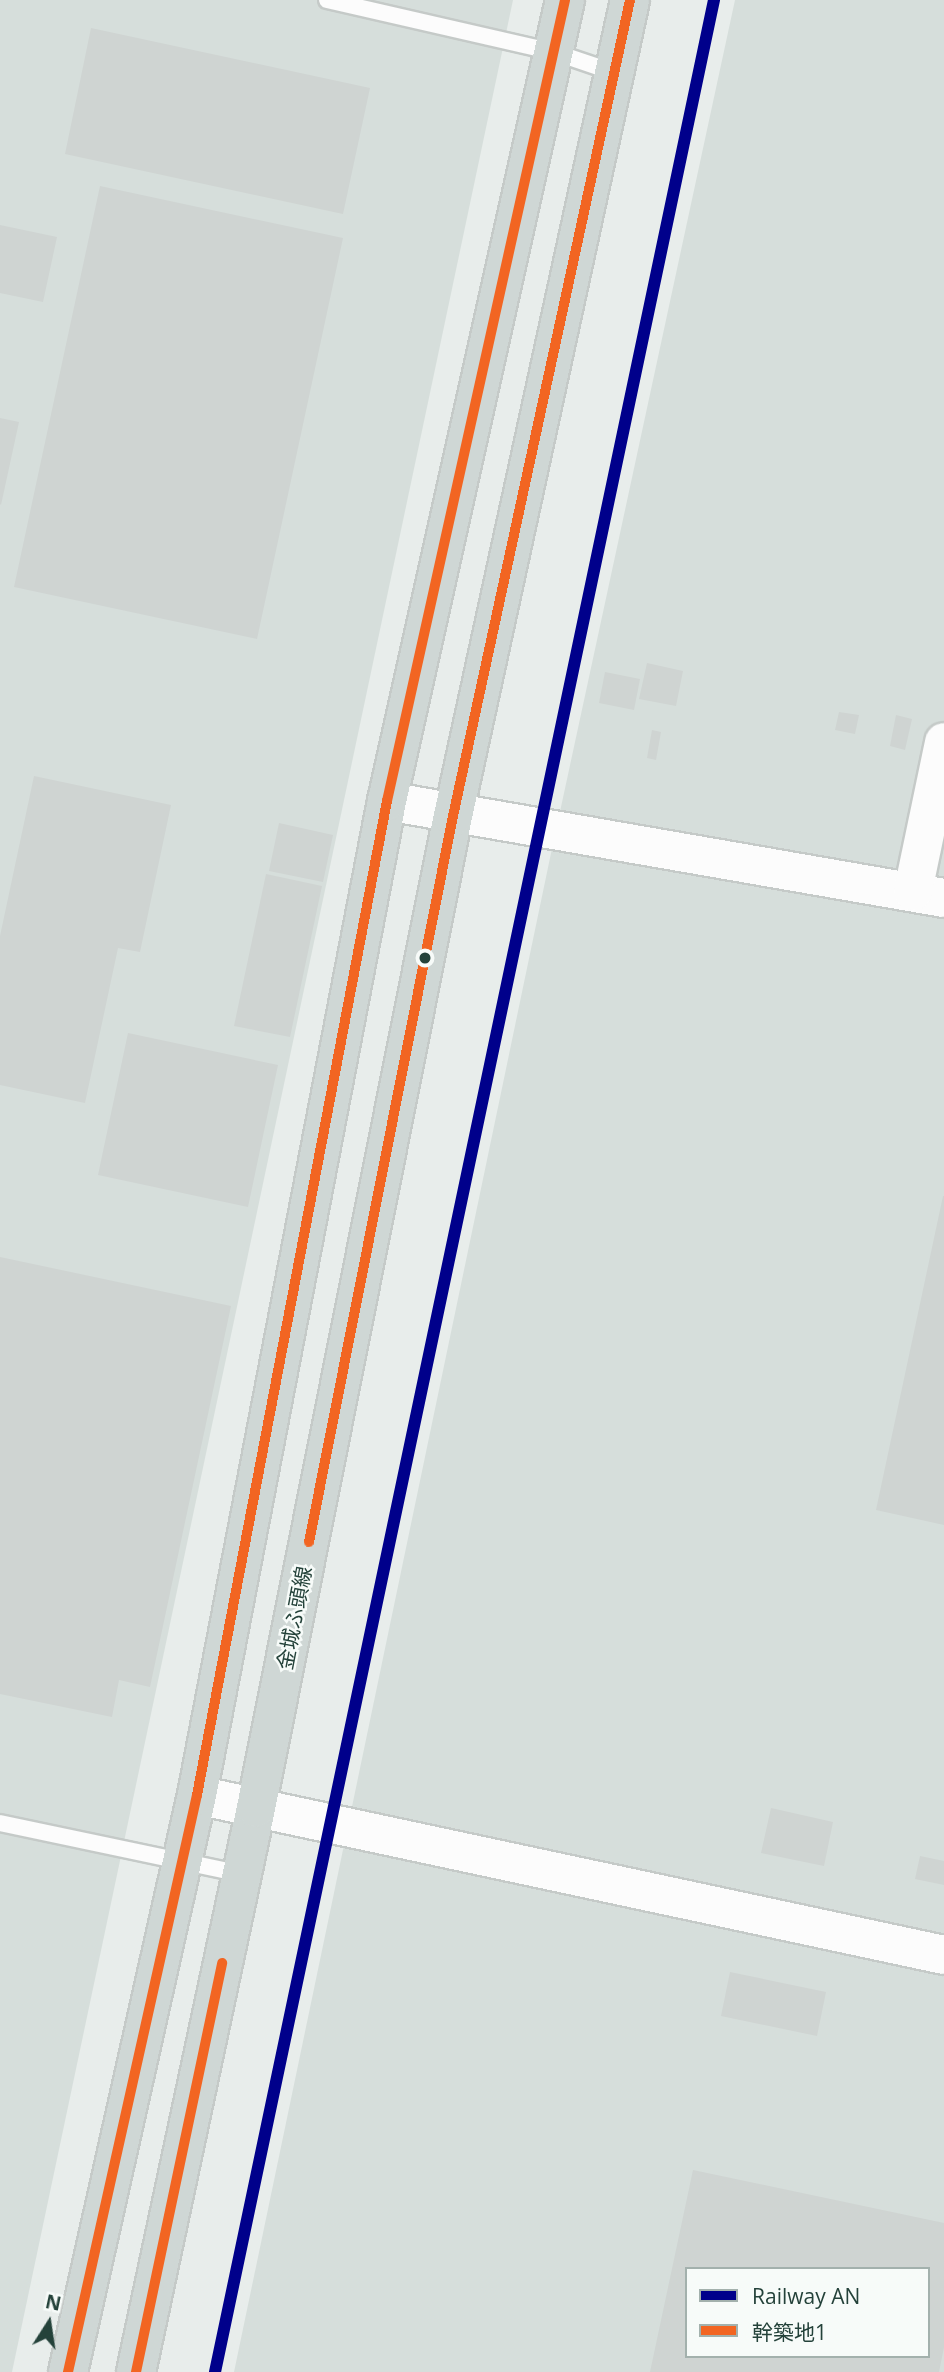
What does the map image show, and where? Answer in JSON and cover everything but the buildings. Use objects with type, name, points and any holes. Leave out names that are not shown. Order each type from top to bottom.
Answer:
[{"type":"main road","points":[[68,2372],[197,1795],[387,801],[565,0]]},
{"type":"main road","name":"金城ふ頭線","points":[[136,2372],[256,1808],[453,816],[631,0]]},
{"type":"street","points":[[387,801],[453,816],[928,895],[944,742]]},
{"type":"street","points":[[197,1795],[944,1955]]},
{"type":"lane","points":[[327,0],[554,52],[616,73]]},
{"type":"lane","points":[[0,1823],[241,1874]]},
{"type":"shaded area","points":[[0,0],[513,0],[12,2372],[0,2372]]},
{"type":"shaded area","points":[[735,0],[944,0],[944,2372],[234,2372],[550,858]]},
{"type":"rail line","name":"AN","points":[[215,2372],[714,0]]},
{"type":"transit line","name":"幹築地1","points":[[68,2372],[197,1795],[387,801],[565,0]]},
{"type":"transit line","name":"幹築地1","points":[[309,1542],[453,816],[630,0]]},
{"type":"transit line","name":"幹築地1","points":[[136,2372],[222,1963]]}]
